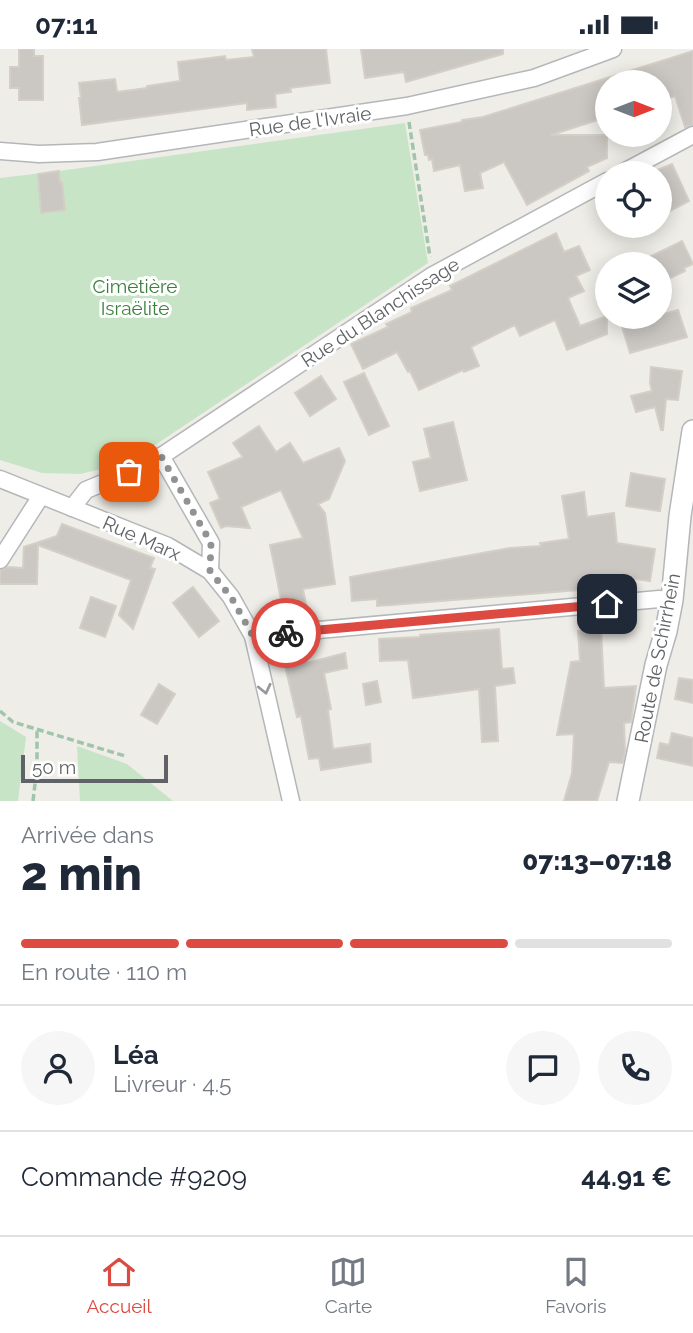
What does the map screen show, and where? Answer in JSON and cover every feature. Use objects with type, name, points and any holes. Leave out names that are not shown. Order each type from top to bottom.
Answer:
[{"type":"street","name":"Rue de l'Ivraie","points":[[0,151],[39,154],[97,152],[407,106],[534,78],[613,49]]},
{"type":"street","points":[[644,161],[693,135]]},
{"type":"street","name":"Rue du Blanchissage","points":[[72,508],[86,490],[151,463],[433,275],[595,187]]},
{"type":"street","name":"Route de Schirrhein","points":[[628,801],[656,665],[666,631],[675,575],[676,547],[689,484],[693,431]]},
{"type":"street","points":[[161,456],[211,543],[210,571]]},
{"type":"street","name":"Rue Marx","points":[[0,479],[168,546],[210,571],[231,597],[253,636],[290,801]]},
{"type":"street","points":[[0,560],[41,496]]},
{"type":"street","points":[[253,636],[671,600]]},
{"type":"path","points":[[407,106],[433,275]]},
{"type":"path","points":[[0,711],[13,722],[125,756]]},
{"type":"path","points":[[33,801],[37,730]]},
{"type":"green space","name":"Cimetière Israëlite","points":[[405,123],[428,263],[128,463],[80,474],[42,473],[0,460],[0,178]]},
{"type":"green space","points":[[0,721],[26,737],[18,801],[0,801]]},
{"type":"green space","points":[[77,746],[127,764],[173,801],[80,801]]},
{"type":"building","points":[[19,49],[34,49],[34,56],[43,56],[43,100],[19,100],[19,88],[10,88],[10,67],[19,67]]},
{"type":"building","points":[[252,49],[326,49],[330,83],[290,88],[291,92],[275,94],[276,107],[247,110],[247,103],[82,125],[79,83],[115,79],[117,92],[147,88],[180,81],[178,62],[225,56],[226,60],[254,57]]},
{"type":"building","points":[[361,49],[503,49],[503,54],[406,82],[404,72],[365,78]]},
{"type":"building","points":[[693,51],[693,125],[685,127],[675,96],[672,97],[672,70],[633,70]]},
{"type":"building","points":[[595,82],[595,121],[551,135],[595,135],[595,147],[607,147],[607,158],[595,161],[587,167],[589,171],[527,205],[504,162],[480,173],[483,188],[465,191],[460,165],[434,171],[432,159],[429,160],[428,155],[425,155],[420,130],[483,117]]},
{"type":"building","points":[[672,164],[689,201],[672,210]]},
{"type":"building","points":[[59,171],[65,210],[41,213],[38,174]]},
{"type":"building","points":[[556,233],[564,252],[579,246],[590,270],[576,276],[584,291],[568,298],[580,326],[595,320],[595,329],[607,329],[607,334],[567,350],[555,320],[520,336],[515,325],[471,347],[479,366],[464,372],[463,370],[419,390],[397,352],[363,369],[351,344],[388,327],[386,324],[412,312],[411,308],[452,290],[450,286]]},
{"type":"building","points":[[682,241],[693,264],[672,277],[672,252],[660,252]]},
{"type":"building","points":[[678,310],[687,337],[630,353],[623,329],[672,329],[672,312]]},
{"type":"building","points":[[651,367],[682,371],[678,400],[666,399],[663,430],[655,407],[636,412],[631,396],[652,391]]},
{"type":"building","points":[[364,373],[389,426],[369,435],[344,382]]},
{"type":"building","points":[[321,376],[336,399],[310,416],[295,393]]},
{"type":"building","points":[[453,422],[467,480],[420,491],[413,462],[431,458],[424,429]]},
{"type":"building","points":[[259,426],[276,452],[290,443],[303,463],[339,448],[345,461],[329,499],[318,504],[325,513],[335,584],[303,589],[306,605],[283,609],[270,545],[303,538],[281,490],[241,507],[250,528],[221,528],[210,503],[220,499],[208,472],[243,457],[233,443]]},
{"type":"building","points":[[631,473],[665,479],[660,511],[626,506]]},
{"type":"building","points":[[584,492],[587,517],[614,513],[617,543],[655,549],[650,581],[622,577],[591,582],[591,589],[377,606],[377,599],[352,601],[350,577],[510,548],[541,546],[540,543],[569,539],[562,496]]},
{"type":"building","points":[[62,524],[154,558],[150,568],[155,569],[133,629],[119,615],[131,580],[38,545],[37,584],[0,584],[0,570],[7,567],[23,568],[24,547],[57,536]]},
{"type":"building","points":[[193,587],[219,621],[199,637],[173,603]]},
{"type":"building","points":[[91,597],[116,606],[105,637],[80,628]]},
{"type":"building","points":[[499,629],[502,669],[513,668],[515,683],[495,686],[498,741],[482,742],[479,689],[413,698],[408,660],[380,661],[379,639]]},
{"type":"building","points":[[601,630],[604,688],[636,686],[631,722],[624,723],[623,761],[609,762],[597,801],[564,801],[572,773],[574,734],[557,735],[571,662],[580,661],[578,631]]},
{"type":"building","points":[[304,648],[307,663],[345,653],[347,668],[324,673],[331,709],[328,710],[333,749],[370,744],[371,762],[321,770],[319,758],[309,759],[301,716],[297,717],[282,653]]},
{"type":"building","points":[[679,678],[693,680],[693,703],[675,699]]},
{"type":"building","points":[[377,681],[381,702],[366,705],[363,684]]},
{"type":"building","points":[[159,684],[175,694],[157,724],[141,715]]},
{"type":"building","points":[[672,733],[693,738],[693,766],[657,758],[660,743],[669,745]]},
{"type":"way so far","points":[[129,472],[161,456],[211,543],[210,571],[231,597],[253,636],[286,633]]},
{"type":"route","points":[[286,633],[607,604]]}]
